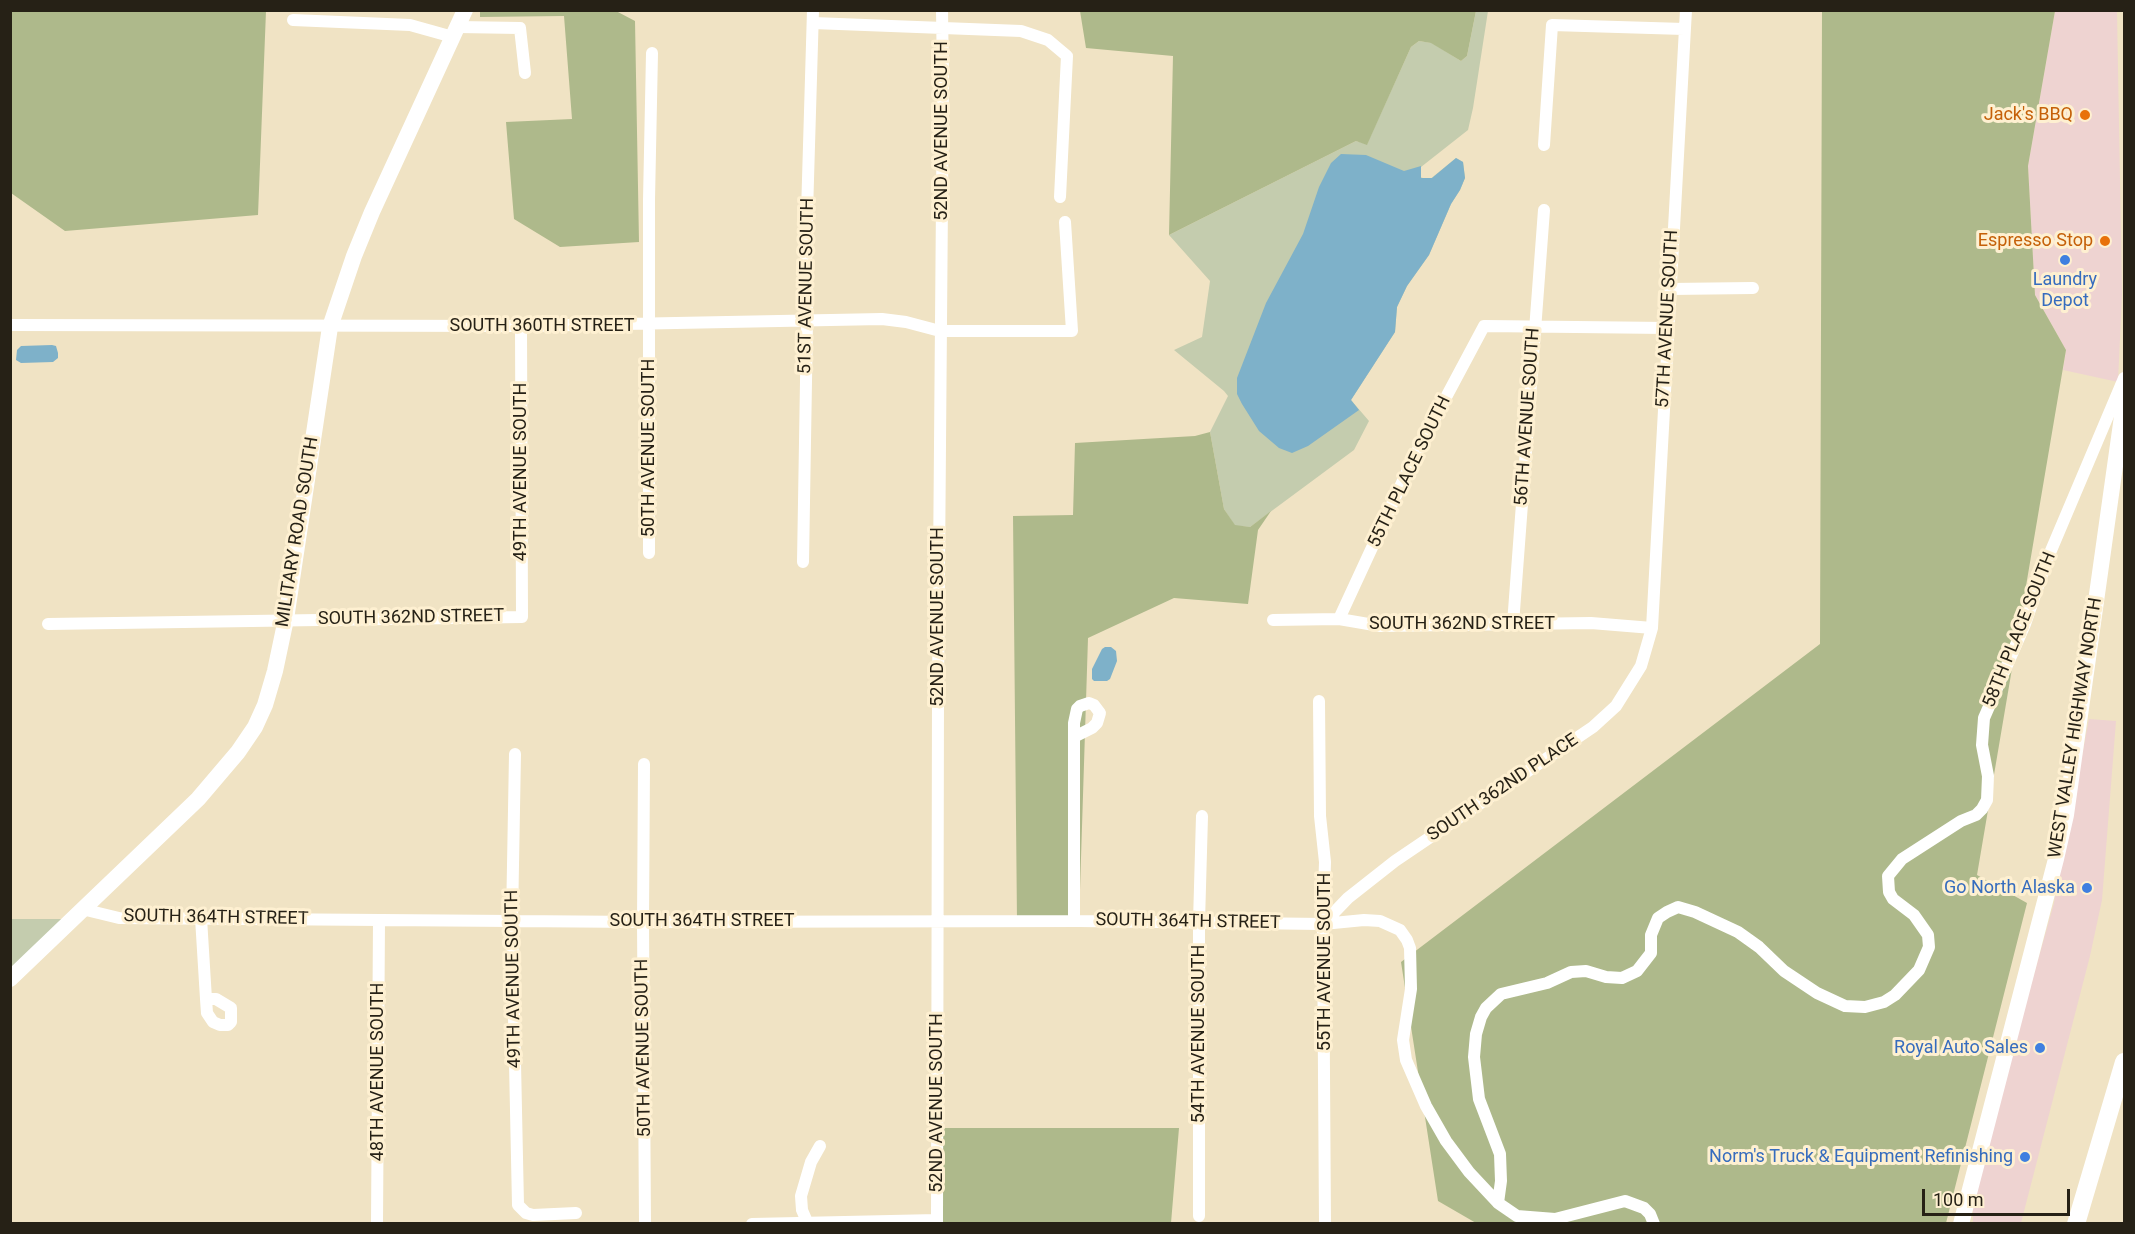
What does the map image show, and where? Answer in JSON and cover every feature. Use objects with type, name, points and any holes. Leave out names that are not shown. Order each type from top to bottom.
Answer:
[{"type":"highway","points":[[2076,1224],[2124,1062]]},
{"type":"main road","name":"MILITARY ROAD SOUTH","points":[[10,979],[198,799],[238,752],[255,727],[265,705],[275,671],[285,619],[330,327],[354,256],[372,212],[465,10]]},
{"type":"main road","name":"WEST VALLEY HIGHWAY NORTH","points":[[1961,1224],[2066,815],[2124,402]]},
{"type":"street","name":"52ND AVENUE SOUTH","points":[[937,1222],[942,10]]},
{"type":"street","name":"57TH AVENUE SOUTH","points":[[1652,628],[1686,10]]},
{"type":"street","points":[[813,17],[1021,31],[1048,40],[1067,56],[1060,197]]},
{"type":"street","name":"51ST AVENUE SOUTH","points":[[803,562],[806,247],[813,17]]},
{"type":"street","points":[[293,20],[410,25],[456,32],[520,28],[525,73]]},
{"type":"street","points":[[1544,145],[1552,25],[1684,29]]},
{"type":"street","name":"50TH AVENUE SOUTH","points":[[648,553],[649,200],[652,53]]},
{"type":"street","name":"56TH AVENUE SOUTH","points":[[1513,624],[1544,210]]},
{"type":"street","name":"SOUTH 360TH STREET","points":[[10,325],[521,326],[882,319],[906,322],[940,331],[1072,331],[1065,222]]},
{"type":"street","points":[[1670,289],[1753,288]]},
{"type":"street","name":"49TH AVENUE SOUTH","points":[[521,326],[522,617]]},
{"type":"street","name":"55TH PLACE SOUTH","points":[[1339,620],[1412,461],[1484,326],[1535,326]]},
{"type":"street","points":[[1535,326],[1667,328]]},
{"type":"street","name":"58TH PLACE SOUTH","points":[[1498,1203],[1501,1181],[1500,1155],[1479,1099],[1474,1057],[1476,1034],[1481,1017],[1486,1008],[1501,994],[1547,983],[1571,972],[1586,971],[1606,977],[1622,978],[1637,971],[1651,954],[1651,935],[1658,918],[1678,907],[1695,912],[1738,932],[1759,947],[1784,971],[1817,993],[1845,1006],[1865,1007],[1884,1002],[1919,970],[1929,947],[1928,935],[1914,915],[1893,899],[1889,892],[1888,876],[1902,859],[1961,821],[1976,815],[1982,810],[1987,800],[1988,776],[1982,745],[1984,718],[2025,624],[2047,561],[2124,378]]},
{"type":"street","name":"SOUTH 362ND STREET","points":[[48,624],[522,617]]},
{"type":"street","name":"SOUTH 362ND STREET","points":[[1273,620],[1339,620],[1380,626],[1591,623],[1652,628]]},
{"type":"street","name":"SOUTH 362ND PLACE","points":[[1323,924],[1348,898],[1395,861],[1593,727],[1616,706],[1628,690],[1641,666],[1652,628]]},
{"type":"street","name":"55TH AVENUE SOUTH","points":[[1319,701],[1320,816],[1325,862],[1323,924],[1325,1224]]},
{"type":"street","points":[[1074,737],[1074,921]]},
{"type":"street","name":"49TH AVENUE SOUTH","points":[[515,754],[513,920],[518,1205],[526,1213],[533,1215],[576,1213]]},
{"type":"street","name":"50TH AVENUE SOUTH","points":[[644,764],[645,1224]]},
{"type":"street","name":"54TH AVENUE SOUTH","points":[[1199,1216],[1199,922],[1202,816]]},
{"type":"street","name":"SOUTH 364TH STREET","points":[[82,909],[119,918],[1323,924]]},
{"type":"street","points":[[201,918],[206,999]]},
{"type":"street","name":"48TH AVENUE SOUTH","points":[[377,1224],[379,920]]},
{"type":"street","points":[[1323,924],[1371,920],[1389,924],[1400,930],[1406,937],[1410,948],[1412,968],[1409,1008],[1403,1038],[1406,1060],[1426,1106],[1446,1141],[1469,1172],[1498,1203],[1517,1216],[1557,1221],[1625,1201],[1644,1208],[1654,1224]]},
{"type":"street","points":[[808,1223],[802,1210],[801,1196],[811,1162],[820,1146]]},
{"type":"street","points":[[752,1224],[937,1222]]},
{"type":"shaded area","points":[[2055,11],[2117,11],[2122,294],[2118,382],[2063,370],[2066,350],[2035,295],[2028,166]]},
{"type":"shaded area","points":[[2089,719],[2116,721],[2102,900],[2090,956],[2021,1223],[1977,1224],[1973,1222],[1973,1204],[1996,1110],[2054,903]]},
{"type":"green space","points":[[11,10],[266,11],[258,215],[65,231],[11,193]]},
{"type":"green space","points":[[1080,10],[1476,11],[1467,56],[1461,61],[1431,43],[1419,41],[1411,47],[1367,145],[1356,141],[1169,235],[1173,56],[1086,48]]},
{"type":"green space","points":[[480,11],[616,11],[635,21],[639,242],[560,247],[514,219],[506,122],[572,119],[564,16],[480,17]]},
{"type":"green space","points":[[1476,11],[1488,11],[1468,130],[1421,167],[1420,177],[1429,180],[1456,158],[1463,162],[1465,178],[1429,255],[1407,286],[1397,307],[1395,332],[1351,400],[1369,421],[1354,450],[1250,527],[1235,526],[1224,509],[1210,432],[1228,396],[1174,350],[1202,337],[1210,281],[1169,235],[1356,141],[1367,144],[1411,47],[1419,41],[1432,43],[1461,61],[1467,56]]},
{"type":"green space","points":[[1822,11],[2055,11],[2028,166],[2035,295],[2066,350],[1977,875],[2027,903],[1946,1223],[1476,1223],[1438,1201],[1401,962],[1820,644]]},
{"type":"green space","points":[[1210,432],[1224,509],[1235,525],[1250,527],[1271,511],[1258,530],[1248,604],[1174,598],[1088,638],[1079,921],[1017,921],[1013,516],[1073,515],[1075,443],[1195,436]]},
{"type":"green space","points":[[11,919],[71,919],[11,979]]},
{"type":"green space","points":[[937,1128],[1179,1128],[1171,1223],[937,1223]]},
{"type":"water","points":[[1341,154],[1366,155],[1404,171],[1421,166],[1421,178],[1432,178],[1456,158],[1463,162],[1465,178],[1429,255],[1407,286],[1397,307],[1395,332],[1351,400],[1359,410],[1308,446],[1292,453],[1279,448],[1259,431],[1237,394],[1237,378],[1266,303],[1303,234],[1319,187],[1331,163]]},
{"type":"water","points":[[21,346],[56,346],[58,353],[58,358],[53,362],[21,363],[16,360],[17,350]]},
{"type":"water","points":[[1105,647],[1111,647],[1116,651],[1117,661],[1110,679],[1094,681],[1092,669]]},
{"type":"place","name":"Jack's BBQ","points":[[2085,115]]},
{"type":"place","name":"Espresso Stop","points":[[2105,241]]},
{"type":"place","name":"Laundry Depot","points":[[2065,260]]},
{"type":"place","name":"Go North Alaska","points":[[2087,888]]},
{"type":"place","name":"Royal Auto Sales","points":[[2040,1048]]},
{"type":"place","name":"Norm's Truck & Equipment Refinishing","points":[[2025,1157]]}]
